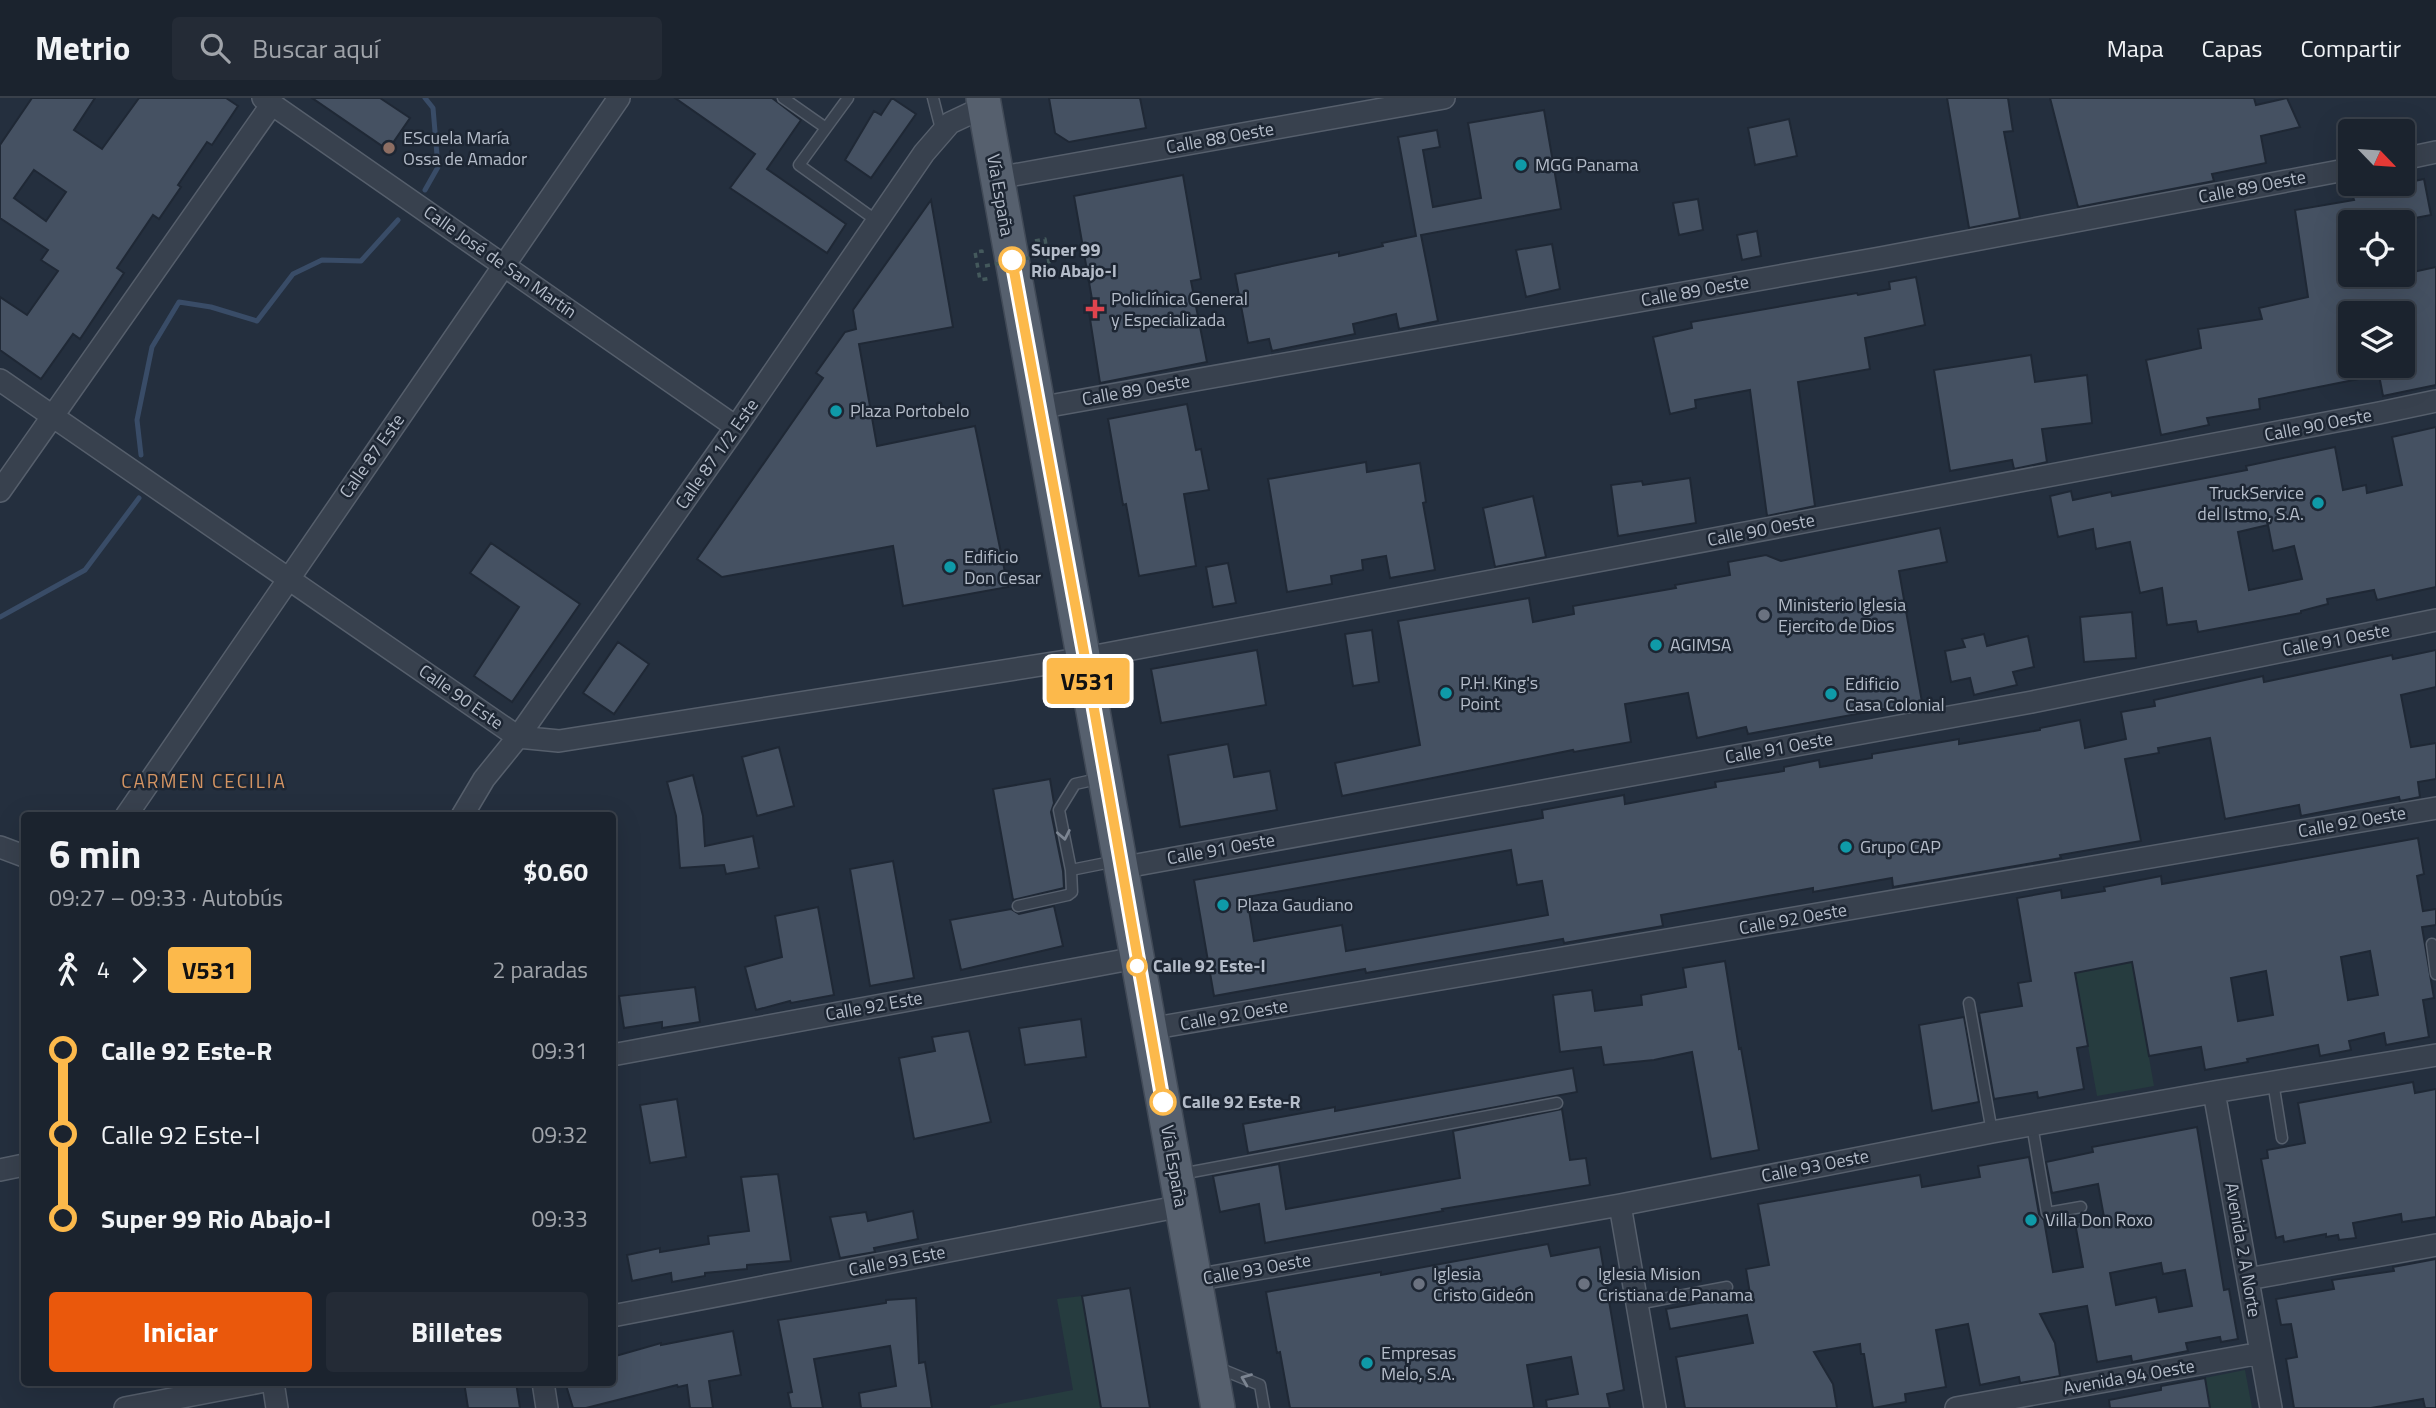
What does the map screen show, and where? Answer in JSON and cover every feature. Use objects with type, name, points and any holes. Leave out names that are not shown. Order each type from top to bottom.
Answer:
[{"type":"main road","name":"Vía España","points":[[984,103],[1218,1408]]},
{"type":"street","name":"Calle 87 Este","points":[[129,812],[620,98]]},
{"type":"street","name":"Calle 88 Oeste","points":[[997,178],[1444,98]]},
{"type":"street","name":"Calle José de San Martín","points":[[268,101],[736,427]]},
{"type":"street","points":[[0,491],[268,101]]},
{"type":"street","name":"Calle 87 1/2 Este","points":[[464,812],[484,779],[519,737],[924,153],[950,123],[984,103]]},
{"type":"street","points":[[2415,156],[2436,152]]},
{"type":"street","name":"Calle 89 Oeste","points":[[1038,408],[1880,258],[2338,171]]},
{"type":"street","name":"Calle 90 Este","points":[[0,380],[519,737],[559,741],[1085,658]]},
{"type":"street","name":"Calle 90 Oeste","points":[[1085,658],[2379,414],[2436,401]]},
{"type":"street","name":"Calle 91 Oeste","points":[[1119,864],[2032,702],[2436,620]]},
{"type":"street","name":"Calle 92 Oeste","points":[[1149,1030],[2436,808]]},
{"type":"street","points":[[0,847],[21,855]]},
{"type":"street","name":"Calle 92 Este","points":[[616,1054],[1136,958]]},
{"type":"street","name":"Calle 93 Oeste","points":[[1195,1280],[1620,1205],[2214,1091],[2436,1055]]},
{"type":"street","name":"Avenida 2 A Norte","points":[[2214,1091],[2271,1408]]},
{"type":"street","name":"Calle 93 Este","points":[[616,1315],[1178,1190]]},
{"type":"street","points":[[1620,1205],[1655,1408]]},
{"type":"street","points":[[2248,1279],[2436,1245]]},
{"type":"street","name":"Avenida 94 Oeste","points":[[1956,1408],[2261,1353]]},
{"type":"street","points":[[125,1408],[162,1392],[221,1386]]},
{"type":"street","points":[[274,1386],[277,1408]]},
{"type":"street","points":[[544,1386],[547,1408]]},
{"type":"lane","points":[[783,98],[826,128]]},
{"type":"lane","points":[[848,98],[799,165],[877,221]]},
{"type":"lane","points":[[933,98],[942,133]]},
{"type":"lane","points":[[1018,906],[1068,895],[1073,887],[1059,810],[1075,784],[1104,778]]},
{"type":"lane","points":[[1071,870],[1119,864]]},
{"type":"lane","points":[[2432,943],[2436,974]]},
{"type":"lane","points":[[1969,1003],[1992,1132]]},
{"type":"lane","points":[[2273,1082],[2282,1138]]},
{"type":"lane","points":[[1178,1190],[1259,1161],[1557,1103]]},
{"type":"lane","points":[[2032,1125],[2047,1213],[2081,1207]]},
{"type":"lane","points":[[1637,1304],[1727,1287]]},
{"type":"lane","points":[[1211,1364],[1260,1385],[1264,1408]]},
{"type":"path","points":[[980,280],[975,252],[982,251],[985,266],[1040,256],[1042,271],[1050,269],[1045,239]]},
{"type":"green space","points":[[2132,962],[2154,1086],[2097,1096],[2075,973]]},
{"type":"green space","points":[[1082,1296],[1101,1408],[990,1408],[1073,1390],[1057,1299]]},
{"type":"green space","points":[[2245,1370],[2252,1408],[2210,1408],[2205,1378]]},
{"type":"building","points":[[32,98],[95,98],[74,130],[102,149],[139,98],[226,98],[238,106],[212,145],[207,142],[159,219],[153,215],[117,268],[124,273],[80,339],[73,334],[41,379],[0,350],[0,297],[27,315],[58,271],[41,260],[48,250],[0,218],[0,145]],"holes":[[[34,170],[66,192],[46,221],[14,198]]]},
{"type":"building","points":[[312,98],[380,98],[410,118],[388,150]]},
{"type":"building","points":[[675,98],[772,98],[801,120],[767,169],[846,224],[827,253],[730,188],[755,154]]},
{"type":"building","points":[[892,98],[916,114],[871,178],[845,160],[874,111],[881,115]]},
{"type":"building","points":[[1049,98],[1140,98],[1146,128],[1069,142],[1055,133]]},
{"type":"building","points":[[1947,98],[2008,98],[2013,131],[2004,132],[2020,218],[1969,228]]},
{"type":"building","points":[[2050,98],[2254,98],[2256,105],[2287,98],[2300,127],[2261,136],[2266,163],[2212,174],[2214,181],[2078,207]]},
{"type":"building","points":[[1544,110],[1561,209],[1421,235],[1438,321],[1399,329],[1396,314],[1353,324],[1355,334],[1272,351],[1269,339],[1248,343],[1235,274],[1339,252],[1339,256],[1416,236],[1398,137],[1437,130],[1440,147],[1423,150],[1433,207],[1481,198],[1468,123]]},
{"type":"building","points":[[1789,119],[1797,156],[1755,165],[1748,128]]},
{"type":"building","points":[[1183,175],[1201,279],[1191,281],[1207,362],[1100,383],[1088,306],[1093,305],[1074,196]]},
{"type":"building","points":[[2424,179],[2431,215],[2415,218],[2415,210],[2338,210],[2338,287],[2415,287],[2415,272],[2436,267],[2436,385],[2383,396],[2380,378],[2415,378],[2415,301],[2338,301],[2338,378],[2364,378],[2259,399],[2260,409],[2207,418],[2209,425],[2161,435],[2146,360],[2201,348],[2198,329],[2262,319],[2259,308],[2308,297],[2295,210],[2354,200],[2353,196],[2415,196],[2415,181]]},
{"type":"building","points":[[1698,199],[1703,230],[1679,235],[1673,203]]},
{"type":"building","name":"Plaza Portobelo","points":[[931,200],[953,327],[859,344],[877,446],[975,426],[1008,587],[903,606],[893,546],[722,577],[697,559],[823,378],[816,373],[845,332],[856,329],[853,310]]},
{"type":"building","points":[[1757,231],[1761,256],[1742,260],[1737,235]]},
{"type":"building","points":[[1552,244],[1560,289],[1526,297],[1516,250]]},
{"type":"building","points":[[1916,277],[1925,325],[1865,338],[1870,369],[1798,382],[1815,506],[1767,516],[1750,390],[1695,400],[1696,408],[1670,414],[1653,337],[1692,328],[1691,322],[1890,289],[1889,282]]},
{"type":"building","points":[[2031,355],[2035,382],[2087,375],[2092,423],[2042,429],[2047,462],[2014,469],[2012,460],[1950,471],[1934,370]]},
{"type":"building","points":[[1187,404],[1196,450],[1201,449],[1209,490],[1184,494],[1196,566],[1139,576],[1108,419]]},
{"type":"building","points":[[2436,427],[2436,587],[2377,600],[2374,590],[2327,599],[2328,604],[2301,613],[2198,632],[2196,621],[2167,625],[2162,588],[2140,593],[2130,542],[2096,549],[2093,529],[2058,537],[2050,496],[2071,491],[2073,500],[2111,492],[2112,496],[2247,470],[2246,466],[2335,447],[2343,490],[2366,485],[2367,493],[2402,485],[2392,437]],"holes":[[[2268,525],[2273,551],[2294,546],[2302,579],[2249,590],[2238,532]]]},
{"type":"building","points":[[1366,462],[1367,472],[1420,463],[1426,502],[1423,503],[1435,570],[1390,578],[1386,556],[1362,560],[1363,570],[1331,576],[1332,584],[1287,592],[1268,479]]},
{"type":"building","points":[[1690,478],[1696,523],[1618,536],[1611,485],[1642,481],[1643,485]]},
{"type":"building","points":[[1533,496],[1546,557],[1495,567],[1483,508]]},
{"type":"building","points":[[1940,528],[1947,562],[1899,571],[1922,702],[1748,734],[1746,727],[1697,738],[1688,693],[1625,704],[1631,742],[1574,752],[1573,750],[1342,796],[1335,763],[1420,745],[1398,621],[1529,598],[1533,622],[1574,614],[1573,606],[1676,588],[1675,585],[1730,575],[1728,562],[1766,555],[1781,561]]},
{"type":"building","points":[[491,543],[580,604],[512,702],[474,676],[519,607],[470,573]]},
{"type":"building","points":[[1228,563],[1236,603],[1213,607],[1206,567]]},
{"type":"building","points":[[2132,612],[2136,658],[2084,662],[2080,617]]},
{"type":"building","points":[[1372,630],[1379,682],[1353,686],[1345,634]]},
{"type":"building","points":[[1984,634],[1987,646],[2028,636],[2034,667],[2013,672],[2017,685],[1974,695],[1970,678],[1951,682],[1945,651],[1965,647],[1962,639]]},
{"type":"building","points":[[618,642],[649,664],[614,714],[583,693]]},
{"type":"building","points":[[1257,650],[1266,705],[1161,723],[1151,669]]},
{"type":"building","points":[[2436,650],[2436,687],[2401,695],[2411,747],[2436,743],[2436,779],[2418,782],[2420,797],[2400,801],[2399,797],[2301,816],[2299,805],[2225,819],[2210,738],[2158,748],[2159,753],[2125,759],[2141,841],[2060,855],[2061,858],[1893,887],[1892,878],[1813,892],[1813,888],[1661,915],[1663,926],[1564,943],[1563,939],[1366,973],[1365,969],[1214,996],[1194,880],[1543,818],[1542,810],[1624,795],[1625,804],[1716,787],[1715,782],[1784,771],[1784,767],[1819,760],[1820,767],[1872,758],[1872,754],[1959,739],[1959,744],[2080,720],[2085,748],[2126,739],[2121,712],[2155,706],[2154,700],[2263,676],[2264,682],[2392,655],[2393,659]],"holes":[[[1511,850],[1517,885],[1542,881],[1548,915],[1346,951],[1342,925],[1254,941],[1247,897]]]},
{"type":"building","points":[[1228,744],[1234,777],[1270,771],[1277,810],[1180,827],[1168,755]]},
{"type":"building","points":[[779,747],[794,806],[757,816],[742,757]]},
{"type":"building","points":[[693,775],[703,816],[705,846],[753,836],[759,868],[726,874],[724,865],[680,868],[676,816],[667,782]]},
{"type":"building","points":[[1050,779],[1054,803],[1051,812],[1064,888],[1013,900],[993,789]]},
{"type":"building","points":[[2418,838],[2424,874],[2417,876],[2423,911],[2436,909],[2436,925],[2422,927],[2434,998],[2423,1000],[2429,1037],[2386,1045],[2384,1033],[2349,1041],[2351,1050],[2320,1056],[2318,1045],[2205,1070],[2201,1047],[2149,1056],[2132,962],[2075,973],[2088,1046],[2077,1048],[2084,1089],[2038,1098],[2037,1092],[1994,1099],[1979,1013],[2022,1006],[2018,983],[2031,981],[2017,898],[2061,890],[2062,898],[2105,891],[2104,887],[2161,876],[2162,884]],"holes":[[[2370,951],[2378,995],[2348,1000],[2341,957]],[[2266,971],[2273,1015],[2238,1021],[2231,978]]]},
{"type":"building","points":[[893,861],[914,978],[870,986],[850,869]]},
{"type":"building","points":[[1054,906],[1063,946],[961,970],[950,920],[1011,909],[1019,914]]},
{"type":"building","points":[[818,907],[834,995],[791,1003],[790,1001],[756,1010],[745,967],[782,957],[775,916]]},
{"type":"building","points":[[1725,961],[1759,1150],[1711,1159],[1692,1052],[1654,1060],[1604,1065],[1601,1047],[1560,1052],[1553,995],[1592,990],[1595,1011],[1642,1005],[1641,995],[1686,987],[1683,968]]},
{"type":"building","points":[[695,987],[700,1022],[662,1028],[662,1022],[624,1028],[619,996]]},
{"type":"building","points":[[1964,1017],[1979,1102],[1932,1111],[1919,1025]]},
{"type":"building","points":[[1081,1019],[1086,1057],[1025,1065],[1019,1028]]},
{"type":"building","points":[[969,1031],[991,1122],[914,1139],[899,1058],[935,1051],[932,1037]]},
{"type":"building","points":[[1573,1068],[1577,1092],[1248,1153],[1243,1124],[1335,1107],[1335,1111]]},
{"type":"building","points":[[2413,1082],[2415,1093],[2436,1089],[2436,1217],[2402,1222],[2401,1214],[2353,1223],[2356,1238],[2339,1240],[2338,1235],[2326,1237],[2326,1234],[2284,1242],[2283,1236],[2276,1238],[2261,1159],[2268,1158],[2267,1150],[2305,1143],[2298,1103]]},
{"type":"building","points":[[677,1099],[686,1157],[650,1163],[640,1105]]},
{"type":"building","points":[[1562,1109],[1570,1160],[1586,1158],[1590,1185],[1442,1209],[1443,1211],[1265,1243],[1259,1204],[1220,1212],[1213,1176],[1279,1164],[1286,1209],[1460,1178],[1453,1131]]},
{"type":"building","points":[[2197,1127],[2224,1290],[2229,1289],[2238,1339],[2221,1342],[2220,1337],[2186,1343],[2188,1351],[2132,1362],[2131,1356],[2097,1362],[2087,1306],[2040,1314],[2055,1343],[2060,1376],[2020,1383],[2019,1377],[1980,1385],[1968,1324],[1936,1330],[1946,1387],[1905,1394],[1906,1402],[1873,1408],[1860,1344],[1814,1352],[1833,1384],[1837,1408],[1685,1408],[1676,1357],[1753,1343],[1747,1315],[1670,1329],[1666,1309],[1750,1294],[1746,1269],[1769,1265],[1758,1204],[1920,1175],[1922,1187],[1980,1177],[1978,1166],[2029,1157],[2053,1272],[2083,1267],[2075,1223],[2104,1217],[2098,1184],[2052,1193],[2046,1162],[2093,1152],[2092,1147]],"holes":[[[2161,1263],[2163,1274],[2185,1270],[2192,1306],[2159,1312],[2156,1297],[2116,1305],[2110,1273]]]},
{"type":"building","points":[[778,1174],[791,1261],[747,1265],[747,1269],[705,1273],[705,1276],[672,1282],[671,1273],[632,1281],[627,1255],[660,1248],[660,1252],[709,1244],[708,1236],[749,1231],[741,1177]]},
{"type":"building","points":[[913,1211],[918,1239],[874,1248],[875,1252],[840,1258],[830,1217],[866,1212],[868,1221]]},
{"type":"building","points":[[1548,1244],[1551,1256],[1600,1247],[1624,1390],[1607,1394],[1610,1408],[1547,1408],[1546,1400],[1578,1394],[1571,1357],[1527,1365],[1534,1408],[1290,1408],[1266,1292],[1381,1272],[1381,1275]]},
{"type":"building","points":[[2436,1259],[2436,1408],[2425,1408],[2423,1399],[2371,1408],[2294,1408],[2286,1359],[2297,1357],[2291,1324],[2281,1325],[2276,1299],[2334,1289],[2332,1280],[2394,1271],[2393,1267]]},
{"type":"building","points":[[1130,1288],[1150,1408],[1101,1408],[1082,1296]]},
{"type":"building","points":[[916,1298],[919,1363],[925,1362],[932,1408],[861,1408],[859,1393],[896,1386],[890,1346],[814,1359],[823,1408],[791,1408],[788,1393],[792,1392],[778,1320],[886,1303],[886,1300]]},
{"type":"building","points":[[733,1331],[741,1375],[709,1381],[713,1408],[690,1408],[687,1385],[677,1385],[586,1408],[573,1408],[566,1386],[616,1386],[616,1356]]},
{"type":"building","points":[[2205,1378],[2210,1408],[2110,1408],[2109,1400]]},
{"type":"building","points":[[465,1386],[517,1386],[520,1408],[468,1408]]},
{"type":"waterway","points":[[425,98],[433,108],[438,167],[425,190]]},
{"type":"waterway","points":[[141,455],[137,420],[152,347],[179,302],[211,307],[257,321],[293,274],[322,260],[361,261],[398,220]]},
{"type":"waterway","points":[[0,617],[85,570],[139,498]]},
{"type":"bus line","name":"V531","points":[[1012,260],[1163,1102]]},
{"type":"place","name":"EScuela María Ossa de Amador","points":[[389,148]]},
{"type":"place","name":"MGG Panama","points":[[1521,165]]},
{"type":"place","name":"Super 99 Rio Abajo-I","points":[[1012,260]]},
{"type":"place","name":"Policlínica General y Especializada","points":[[1095,309]]},
{"type":"place","name":"Plaza Portobelo","points":[[836,411]]},
{"type":"place","name":"TruckService del Istmo, S.A.","points":[[2318,503]]},
{"type":"place","name":"Edificio Don Cesar","points":[[950,567]]},
{"type":"place","name":"Ministerio Iglesia Ejercito de Dios","points":[[1764,615]]},
{"type":"place","name":"AGIMSA","points":[[1656,645]]},
{"type":"place","name":"P.H. King's Point","points":[[1446,693]]},
{"type":"place","name":"Edificio Casa Colonial","points":[[1831,694]]},
{"type":"place","name":"Grupo CAP","points":[[1846,847]]},
{"type":"place","name":"Plaza Gaudiano","points":[[1223,905]]},
{"type":"place","name":"Calle 92 Este-I","points":[[1137,966]]},
{"type":"place","name":"Calle 92 Este-R","points":[[1163,1102]]},
{"type":"place","name":"Villa Don Roxo","points":[[2031,1220]]},
{"type":"place","name":"Iglesia Cristo Gideón","points":[[1419,1284]]},
{"type":"place","name":"Iglesia Mision Cristiana de Panama","points":[[1584,1284]]},
{"type":"place","name":"Empresas Melo, S.A.","points":[[1367,1363]]},
{"type":"district","name":"CARMEN CECILIA","points":[[204,781]]}]
